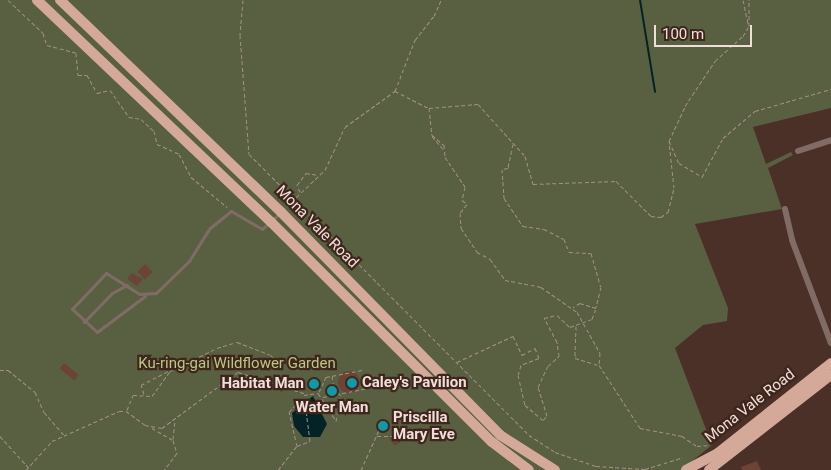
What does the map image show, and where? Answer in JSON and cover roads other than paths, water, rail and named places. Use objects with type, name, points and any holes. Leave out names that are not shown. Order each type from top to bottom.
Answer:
[{"type":"highway","name":"Mona Vale Road","points":[[37,0],[271,222],[492,442],[529,470]]},
{"type":"highway","name":"Mona Vale Road","points":[[60,0],[281,212],[500,435],[555,470]]},
{"type":"highway","name":"Mona Vale Road","points":[[686,470],[723,449],[831,363]]},
{"type":"highway","name":"Mona Vale Road","points":[[708,470],[831,375]]},
{"type":"street","points":[[798,151],[831,140]]},
{"type":"street","points":[[785,209],[792,240],[831,342]]},
{"type":"lane","points":[[145,296],[127,286],[110,273],[102,276],[72,306],[84,322],[93,330],[102,330],[145,296],[156,293],[189,261],[210,228],[230,212],[262,229],[281,212]]},
{"type":"lane","points":[[84,322],[112,293],[127,286]]},
{"type":"water","points":[[313,396],[327,424],[320,437],[303,437],[294,426],[292,413]]},
{"type":"waterway","points":[[640,0],[655,92]]},
{"type":"place","name":"Caley's Pavilion","points":[[352,383]]},
{"type":"place","name":"Habitat Man","points":[[314,384]]},
{"type":"place","name":"Water Man","points":[[332,391]]},
{"type":"place","name":"Priscilla Mary Eve","points":[[383,426]]},
{"type":"park label","name":"Ku-ring-gai Wildflower Garden","points":[[237,364]]}]
